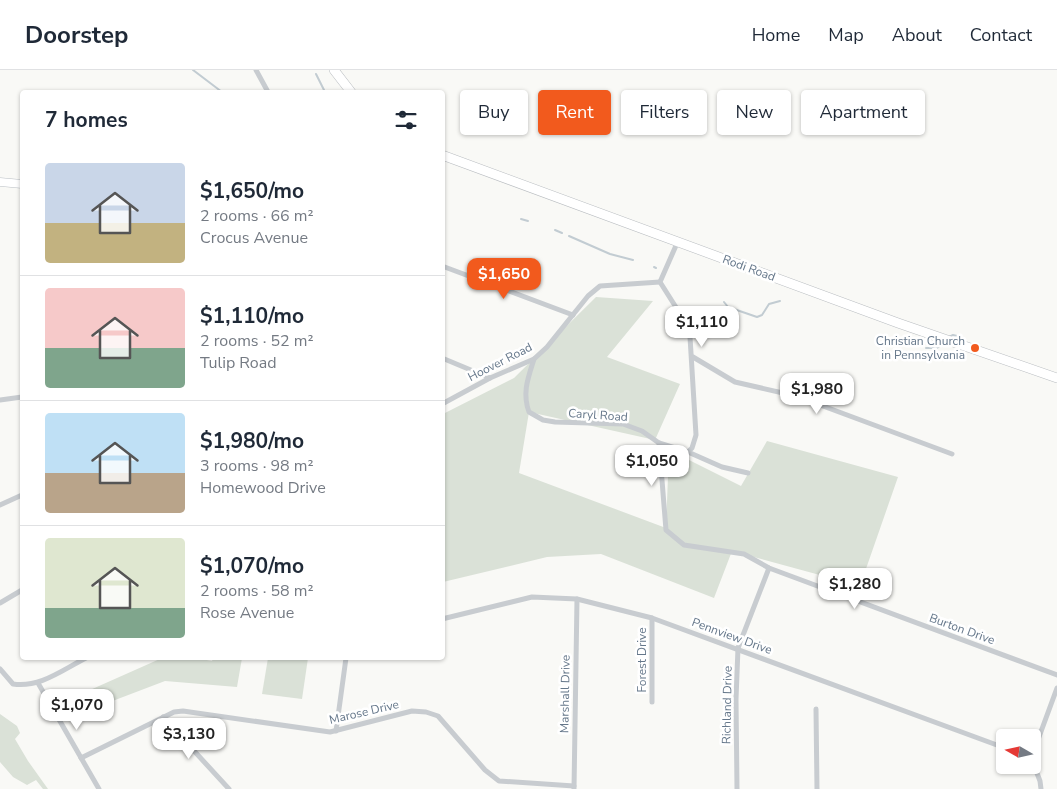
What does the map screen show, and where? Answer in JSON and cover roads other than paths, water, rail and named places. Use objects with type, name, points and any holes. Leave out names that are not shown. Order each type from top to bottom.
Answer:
[{"type":"main road","points":[[334,70],[349,90]]},
{"type":"main road","name":"Rodi Road","points":[[445,156],[898,323],[1057,378]]},
{"type":"street","points":[[256,70],[267,90]]},
{"type":"street","points":[[0,182],[20,184]]},
{"type":"street","points":[[678,241],[660,282],[684,320],[690,336],[693,357],[696,435],[692,448],[688,452]]},
{"type":"street","points":[[445,267],[573,315]]},
{"type":"street","name":"Hoover Road","points":[[445,402],[490,378],[534,359],[548,347],[588,296],[600,286],[660,282]]},
{"type":"street","points":[[693,357],[735,382],[796,396],[952,454]]},
{"type":"street","points":[[445,359],[490,378]]},
{"type":"street","name":"Caryl Road","points":[[534,359],[525,385],[529,412],[543,420],[623,424],[642,431],[659,443],[688,452],[716,465],[748,473]]},
{"type":"street","points":[[0,400],[20,397]]},
{"type":"street","name":"Burton Drive","points":[[659,443],[666,530],[684,545],[744,554],[769,568],[1057,674]]},
{"type":"street","points":[[0,504],[20,496]]},
{"type":"street","name":"Richland Drive","points":[[737,789],[736,698],[738,648],[769,568]]},
{"type":"street","points":[[0,603],[20,591]]},
{"type":"street","name":"Pennview Drive","points":[[445,618],[532,597],[577,599],[652,618],[738,648],[996,745]]},
{"type":"street","name":"Marshall Drive","points":[[574,787],[577,599]]},
{"type":"street","name":"Forest Drive","points":[[652,618],[652,702]]},
{"type":"street","points":[[0,669],[13,684],[26,686],[38,683],[82,660]]},
{"type":"street","points":[[336,731],[346,660]]},
{"type":"street","points":[[38,683],[99,789]]},
{"type":"street","points":[[1041,732],[1057,688]]},
{"type":"street","points":[[816,709],[817,789]]},
{"type":"street","name":"Marose Drive","points":[[81,758],[174,712],[183,711],[313,730],[336,731],[412,711],[426,712],[438,716],[484,770],[499,781],[574,787]]},
{"type":"street","points":[[163,717],[229,789]]},
{"type":"street","points":[[1037,774],[1041,789]]},
{"type":"waterway","points":[[193,70],[219,90]]},
{"type":"waterway","points":[[316,74],[324,90]]},
{"type":"waterway","points":[[521,219],[528,221]]},
{"type":"waterway","points":[[555,230],[562,233]]},
{"type":"waterway","points":[[569,236],[610,254],[633,260]]},
{"type":"waterway","points":[[724,302],[728,307],[757,317],[762,315],[769,304],[780,301]]},
{"type":"waterway","points":[[949,337],[953,335],[961,337]]},
{"type":"waterway","points":[[926,348],[937,348],[942,345]]},
{"type":"place","name":"Christian Church in Pennsylvania","points":[[975,348]]}]
